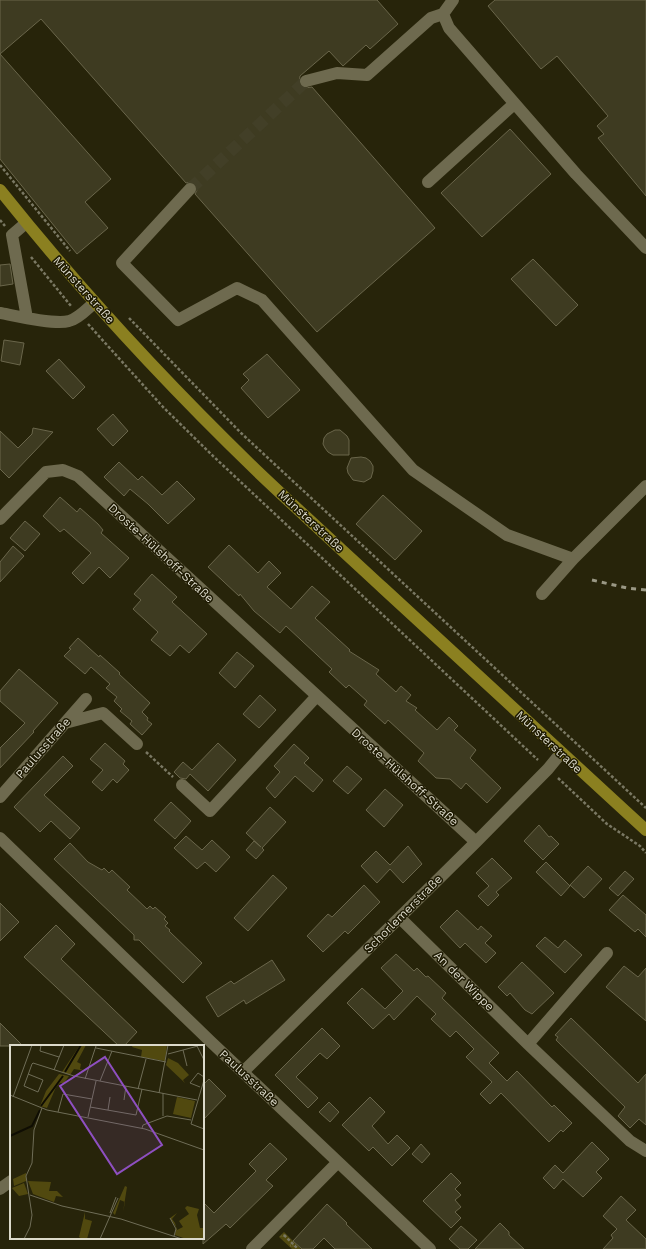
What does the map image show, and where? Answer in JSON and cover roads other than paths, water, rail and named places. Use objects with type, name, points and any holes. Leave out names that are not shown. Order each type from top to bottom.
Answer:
[{"type":"main road","name":"Münsterstraße","points":[[0,190],[94,303],[175,389],[256,470],[646,830]]},
{"type":"street","points":[[306,81],[336,73],[368,75],[431,18],[443,14],[453,0]]},
{"type":"street","points":[[443,14],[449,28],[514,104],[576,174],[646,248]]},
{"type":"street","points":[[428,182],[514,104]]},
{"type":"street","points":[[190,189],[122,263],[178,320],[237,288],[262,300],[413,470],[507,535],[572,559]]},
{"type":"street","points":[[26,223],[12,235],[27,318]]},
{"type":"street","points":[[0,313],[56,322],[69,321],[94,303]]},
{"type":"street","name":"Droste-Hülshoff-Straße","points":[[0,519],[46,472],[63,470],[78,476],[316,697],[476,842]]},
{"type":"street","points":[[542,594],[572,559],[646,486]]},
{"type":"street","points":[[182,785],[210,811],[316,697]]},
{"type":"street","name":"Paulusstraße","points":[[0,797],[86,699]]},
{"type":"street","points":[[64,724],[103,713],[137,744]]},
{"type":"street","name":"Schorlemerstraße","points":[[243,1072],[476,842],[548,769],[561,753]]},
{"type":"street","name":"Paulusstraße","points":[[0,838],[206,1043],[243,1072],[430,1249]]},
{"type":"street","name":"An der Wippe","points":[[400,918],[528,1044],[630,1141],[646,1151]]},
{"type":"street","points":[[528,1044],[607,954]]},
{"type":"street","points":[[252,1249],[338,1162]]},
{"type":"street","points":[[0,1189],[10,1182]]},
{"type":"tunnel","points":[[190,189],[306,81]]},
{"type":"railway","points":[[592,580],[627,588],[646,590]]}]
